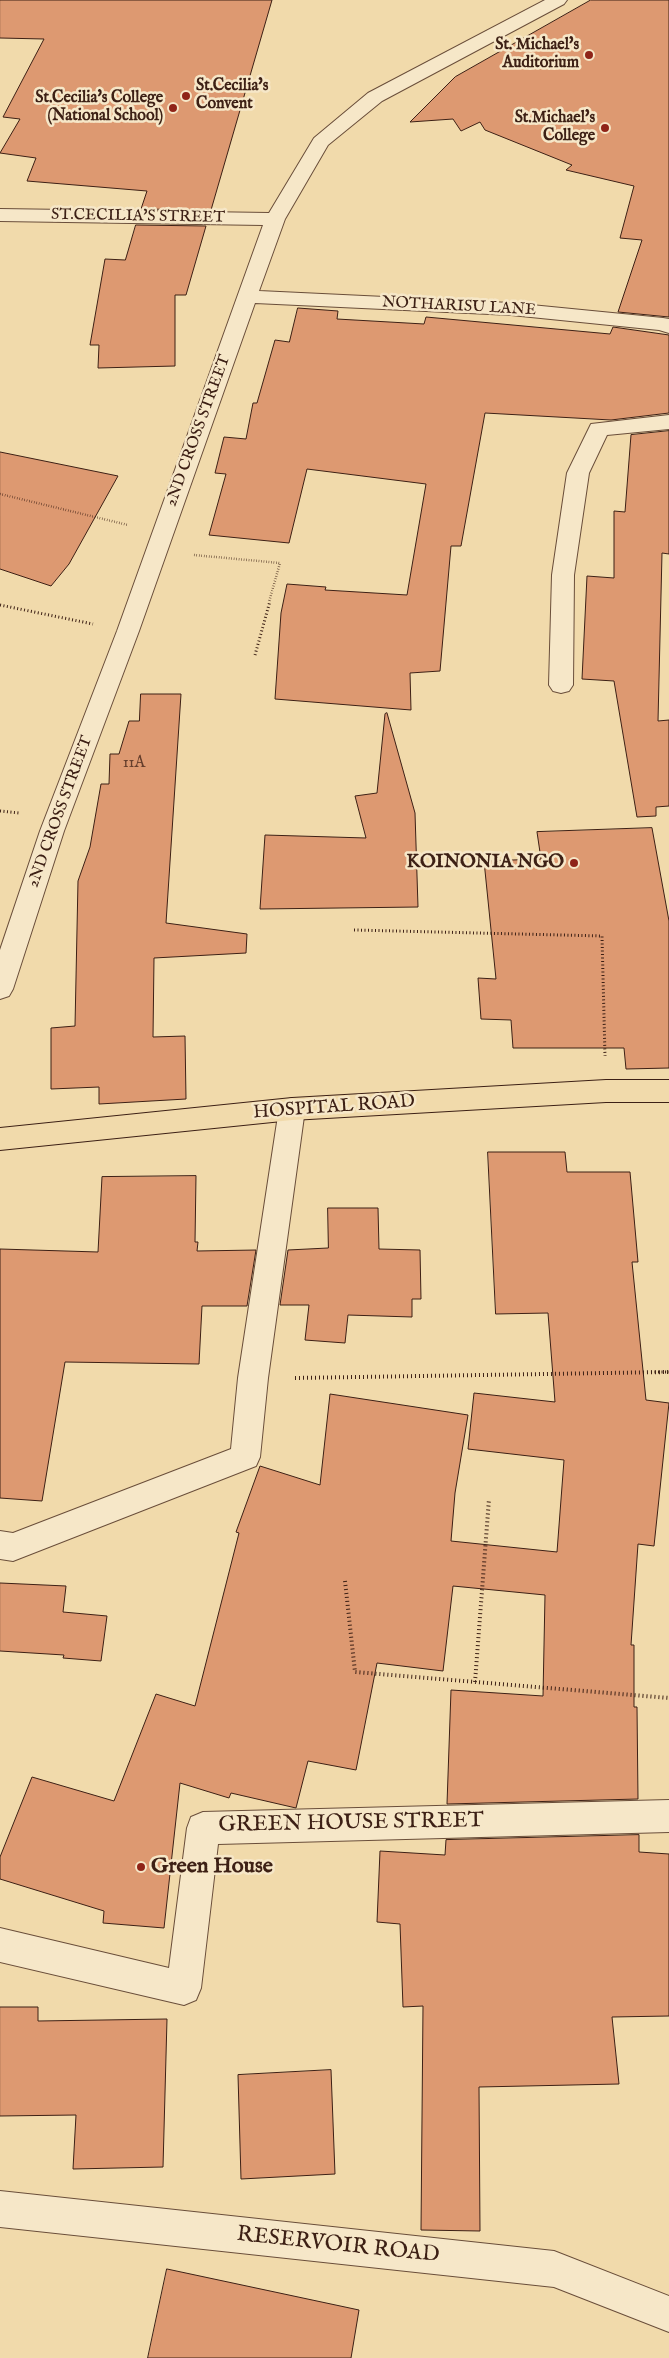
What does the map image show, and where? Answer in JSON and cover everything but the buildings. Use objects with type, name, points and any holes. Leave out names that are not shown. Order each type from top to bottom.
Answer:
[{"type":"main road","name":"HOSPITAL ROAD","points":[[0,1140],[292,1109],[606,1091],[669,1091]]},
{"type":"street","name":"2ND CROSS STREET","points":[[0,989],[52,831],[128,631],[275,219],[321,142],[375,97],[558,0]]},
{"type":"street","name":"ST.CECILIA'S STREET","points":[[0,215],[275,219]]},
{"type":"street","name":"NOTHARISU LANE","points":[[247,297],[511,309],[663,324],[669,327]]},
{"type":"street","points":[[561,685],[563,575],[578,473],[599,430],[669,422]]},
{"type":"street","points":[[0,1545],[13,1547],[245,1457],[253,1378],[292,1109]]},
{"type":"street","name":"GREEN HOUSE STREET","points":[[0,1945],[184,1988],[203,1828],[669,1816]]},
{"type":"street","name":"RESERVOIR ROAD","points":[[0,2209],[554,2269],[669,2314]]},
{"type":"path","points":[[0,494],[160,542],[280,563],[255,656]]},
{"type":"path","points":[[0,605],[128,631]]},
{"type":"path","points":[[354,930],[602,936],[606,1091]]},
{"type":"path","points":[[253,1378],[669,1372]]},
{"type":"path","points":[[475,1682],[489,1499]]},
{"type":"path","points":[[345,1580],[355,1672],[669,1698]]},
{"type":"place","name":"St. Michael's Auditorium","points":[[589,55]]},
{"type":"place","name":"St.Cecilia's Convent","points":[[186,96]]},
{"type":"place","name":"St.Cecilia's College (National School)","points":[[173,108]]},
{"type":"place","name":"St.Michael's College","points":[[605,128]]},
{"type":"place","name":"KOINONIA NGO","points":[[574,863]]},
{"type":"place","name":"Green House","points":[[141,1867]]}]
